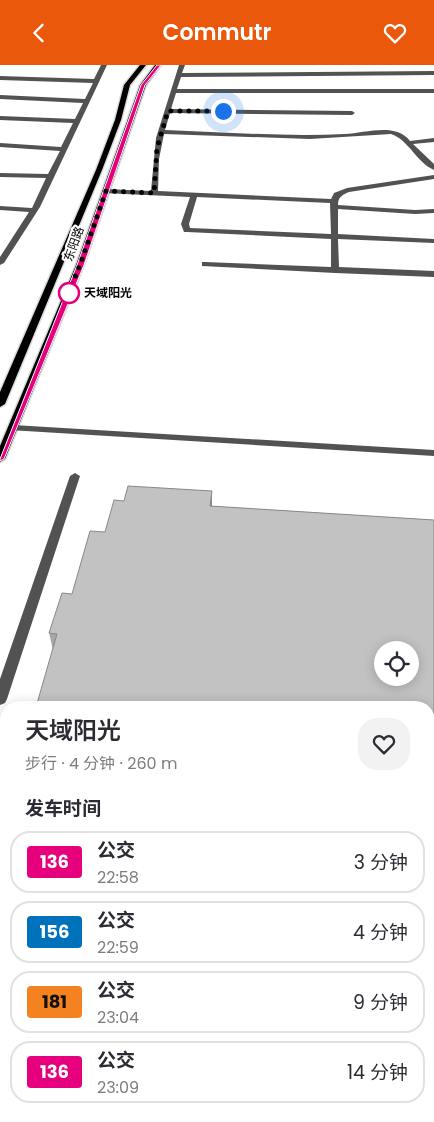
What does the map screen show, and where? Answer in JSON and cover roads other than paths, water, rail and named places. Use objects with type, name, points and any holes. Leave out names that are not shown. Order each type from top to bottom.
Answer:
[{"type":"main road","name":"东阳路","points":[[0,404],[99,170],[118,120],[127,85],[143,65]]},
{"type":"main road","name":"东阳路","points":[[0,459],[80,265],[143,85],[158,65]]},
{"type":"lane","points":[[0,263],[34,210],[104,65]]},
{"type":"lane","points":[[154,193],[156,159],[161,132],[182,65]]},
{"type":"lane","points":[[178,75],[434,73]]},
{"type":"lane","points":[[0,78],[96,81]]},
{"type":"lane","points":[[174,91],[434,91]]},
{"type":"lane","points":[[0,97],[87,101]]},
{"type":"lane","points":[[168,111],[352,113]]},
{"type":"lane","points":[[0,118],[77,121]]},
{"type":"lane","points":[[161,132],[310,137],[390,132],[403,136],[434,168]]},
{"type":"lane","points":[[408,143],[434,140]]},
{"type":"lane","points":[[0,145],[64,149]]},
{"type":"lane","points":[[0,175],[51,176]]},
{"type":"lane","points":[[334,271],[334,204],[337,195],[347,190],[434,177]]},
{"type":"lane","points":[[106,191],[334,204],[415,212],[434,211]]},
{"type":"lane","points":[[194,195],[185,224],[187,229],[434,241]]},
{"type":"lane","points":[[0,208],[34,210]]},
{"type":"lane","points":[[0,242],[12,243]]},
{"type":"lane","points":[[205,264],[434,275]]},
{"type":"lane","points":[[13,429],[434,453]]},
{"type":"lane","points":[[0,699],[75,476]]},
{"type":"place","name":"天域阳光","points":[[69,293]]}]
